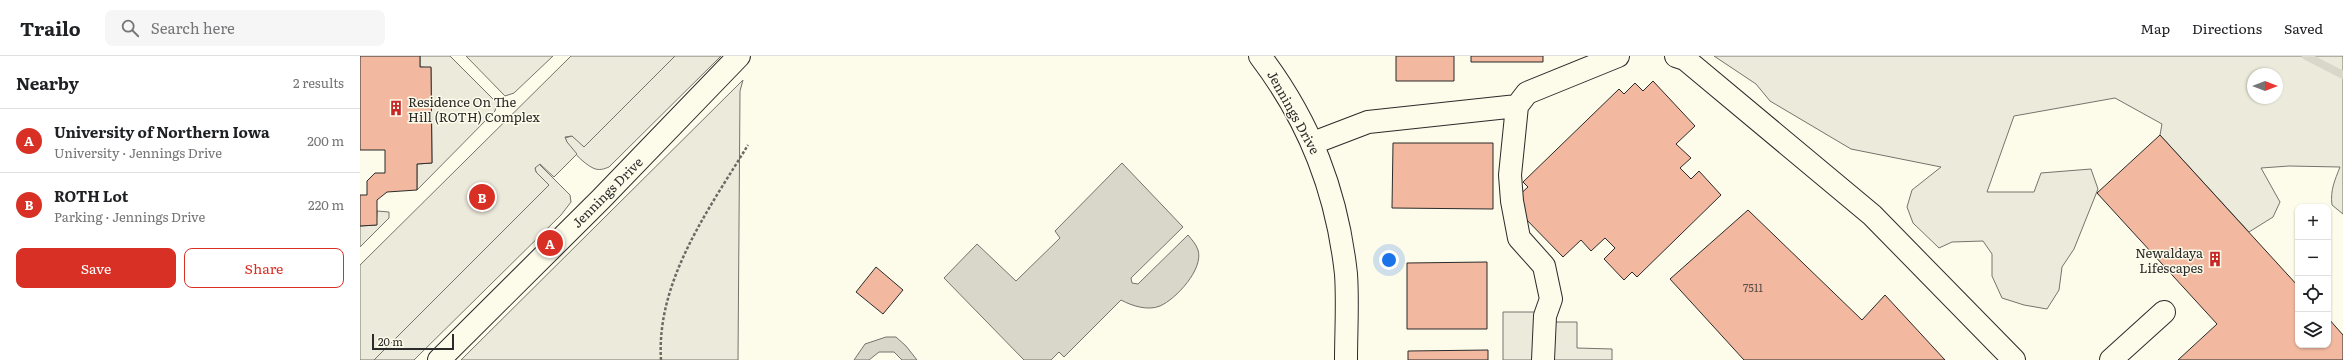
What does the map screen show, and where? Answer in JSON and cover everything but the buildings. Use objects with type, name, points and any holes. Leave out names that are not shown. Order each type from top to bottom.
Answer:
[{"type":"street","name":"Jennings Drive","points":[[439,360],[601,199],[740,56]]},
{"type":"street","name":"Jennings Drive","points":[[1260,56],[1293,106],[1314,143],[1336,213],[1346,276],[1346,360]]},
{"type":"street","points":[[1543,360],[1544,316],[1551,299],[1544,266],[1519,238],[1512,200],[1510,175],[1517,106],[1527,93],[1618,56]]},
{"type":"street","points":[[1676,56],[1685,59],[1872,215],[2014,360]]},
{"type":"street","points":[[1314,143],[1368,122],[1517,106]]},
{"type":"street","points":[[2111,360],[2164,312]]},
{"type":"path","points":[[661,360],[660,340],[664,318],[679,266],[709,210],[748,145]]},
{"type":"shaded area","points":[[420,56],[450,56],[497,103],[495,111],[417,190],[417,164],[432,163],[431,68],[420,67]]},
{"type":"shaded area","points":[[466,56],[553,56],[514,93],[505,96]]},
{"type":"shaded area","points":[[571,56],[675,56],[584,147],[572,136],[565,137],[567,142],[577,154],[554,177],[540,164],[535,168],[536,172],[549,185],[374,360],[360,360],[360,265]]},
{"type":"shaded area","points":[[675,56],[721,56],[609,167],[595,169],[589,166],[573,151],[565,138],[572,136],[585,146]]},
{"type":"shaded area","points":[[1714,56],[2343,56],[2343,214],[2332,205],[2333,185],[2340,167],[2289,166],[2261,168],[2280,202],[2273,217],[2249,232],[2160,135],[2162,124],[2115,98],[2014,116],[1987,192],[2034,192],[2041,173],[2091,169],[2098,189],[2074,249],[2062,267],[2059,290],[2047,309],[2024,305],[2002,298],[1992,276],[1992,254],[1983,241],[1952,242],[1939,248],[1913,223],[1907,207],[1912,190],[1941,167],[1851,149],[1770,101],[1756,84]]},
{"type":"shaded area","points":[[743,80],[740,91],[738,360],[461,360]]},
{"type":"shaded area","points":[[1122,163],[1183,227],[1131,278],[1132,283],[1138,284],[1188,235],[1198,250],[1199,258],[1197,266],[1181,290],[1174,297],[1160,306],[1145,308],[1121,300],[1064,357],[1059,352],[1051,360],[1024,360],[944,278],[977,244],[1016,281],[1060,238],[1055,231]]},
{"type":"shaded area","points":[[539,164],[570,195],[571,202],[561,215],[414,360],[374,360],[549,185],[536,172],[535,168]]},
{"type":"shaded area","points":[[377,211],[389,212],[389,218],[360,247],[360,226],[376,225]]},
{"type":"shaded area","points":[[1503,312],[1553,312],[1552,322],[1577,322],[1577,348],[1612,349],[1612,360],[1503,360]]},
{"type":"shaded area","points":[[886,337],[896,337],[906,346],[917,360],[902,360],[894,352],[879,352],[869,360],[854,360],[865,344]]},
{"type":"waterway","points":[[2306,56],[2343,75]]},
{"type":"place","name":"Residence On The Hill (ROTH) Complex","points":[[396,108]]},
{"type":"place","name":"ROTH Lot","points":[[482,197]]},
{"type":"place","name":"University of Northern Iowa","points":[[550,243]]},
{"type":"place","name":"Newaldaya Lifescapes","points":[[2215,259]]}]
